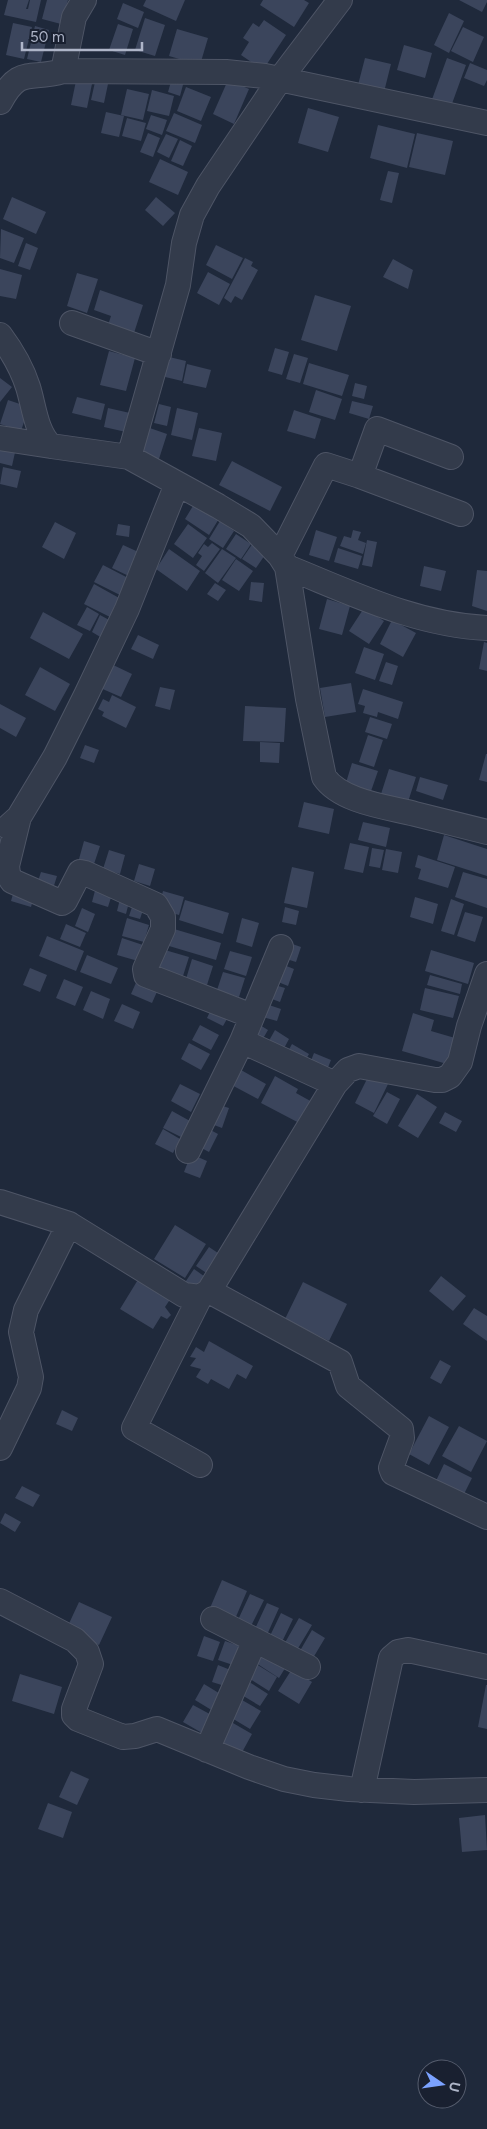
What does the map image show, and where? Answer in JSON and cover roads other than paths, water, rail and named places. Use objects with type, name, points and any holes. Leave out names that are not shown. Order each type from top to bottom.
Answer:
[{"type":"street","points":[[63,71],[74,17],[84,0]]},
{"type":"street","points":[[129,457],[178,285],[184,243],[192,215],[208,186],[280,79],[340,0]]},
{"type":"street","points":[[0,102],[12,84],[19,78],[30,75],[50,75],[63,71],[226,72],[280,79],[487,123]]},
{"type":"street","points":[[72,323],[159,354]]},
{"type":"street","points":[[0,335],[17,360],[28,386],[43,437],[51,446]]},
{"type":"street","points":[[360,476],[377,429],[451,457]]},
{"type":"street","points":[[0,438],[129,457],[251,526],[283,562],[408,615],[464,627],[487,628]]},
{"type":"street","points":[[461,514],[326,465],[283,562],[308,699],[324,777],[327,782],[342,792],[378,807],[487,832]]},
{"type":"street","points":[[177,484],[127,609],[55,757],[9,825],[8,874],[12,881],[58,903],[65,901],[80,872],[156,905],[163,917],[162,929],[145,969],[146,975],[252,1016]]},
{"type":"street","points":[[188,1151],[242,1041],[281,947]]},
{"type":"street","points":[[200,1465],[134,1428],[204,1294],[335,1084],[348,1070],[359,1066],[435,1080],[442,1080],[450,1076],[460,1062],[469,1026],[487,976]]},
{"type":"street","points":[[242,1041],[335,1084]]},
{"type":"street","points":[[0,1202],[69,1224],[184,1295],[204,1294],[340,1362],[348,1386],[401,1429],[402,1438],[391,1468],[393,1473],[487,1516]]},
{"type":"street","points":[[0,1448],[29,1388],[31,1377],[21,1332],[22,1322],[26,1310],[69,1224]]},
{"type":"street","points":[[0,1601],[75,1640],[87,1652],[91,1664],[74,1710],[74,1715],[78,1719],[123,1737],[157,1730],[284,1779],[314,1785],[362,1790],[434,1792],[487,1790]]},
{"type":"street","points":[[213,1619],[308,1668]]},
{"type":"street","points":[[207,1750],[255,1640]]},
{"type":"street","points":[[362,1790],[391,1658],[398,1652],[408,1650],[487,1667]]}]
